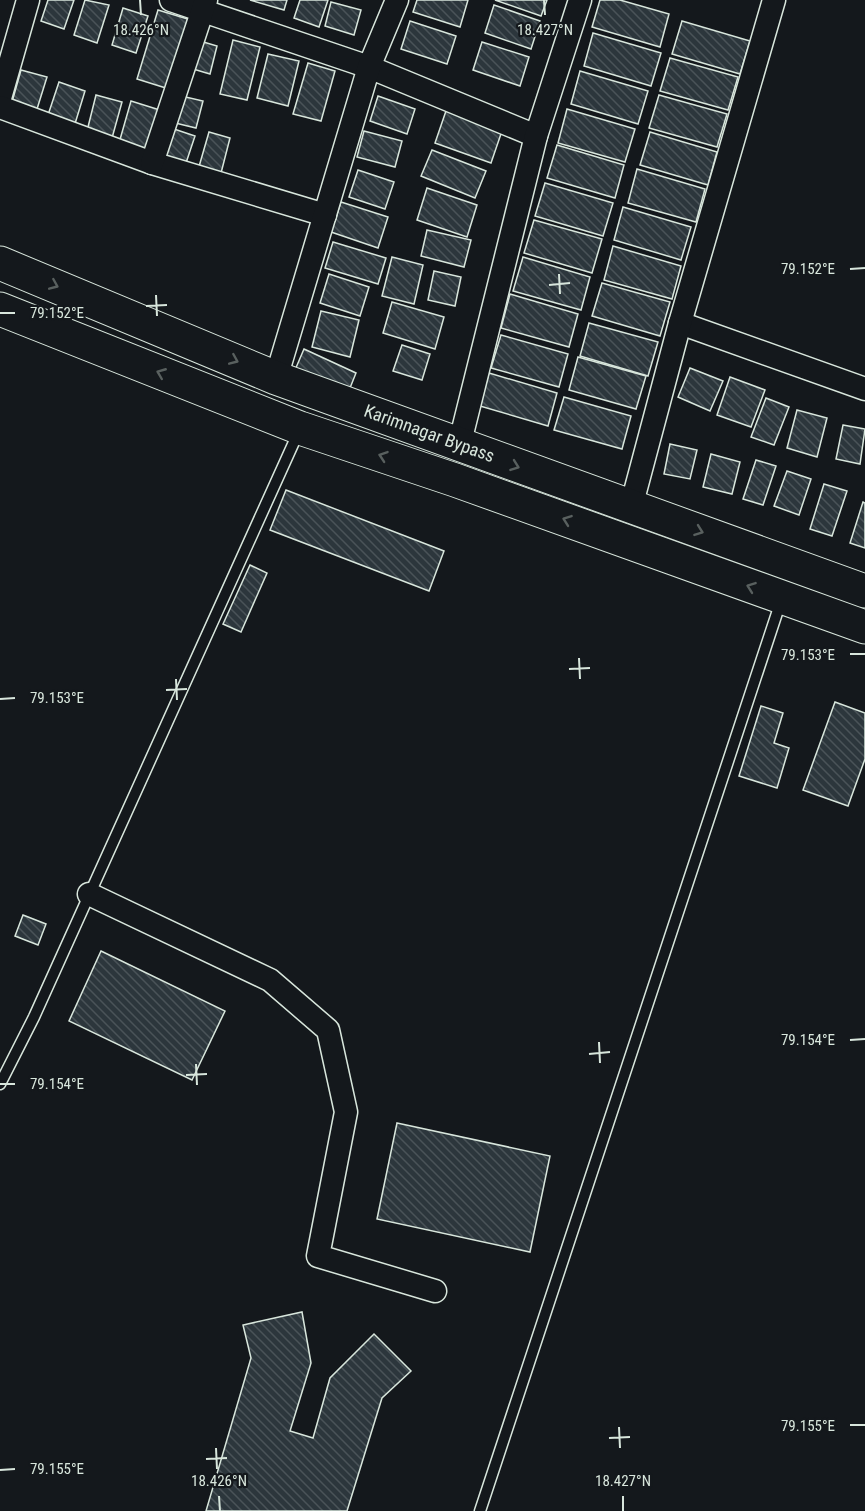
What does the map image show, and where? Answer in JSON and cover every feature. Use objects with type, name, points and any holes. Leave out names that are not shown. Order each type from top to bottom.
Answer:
[{"type":"highway","name":"Karimnagar Bypass","points":[[0,263],[276,378],[865,591]]},
{"type":"highway","name":"Karimnagar Bypass","points":[[0,309],[300,428],[455,480],[865,627]]},
{"type":"street","points":[[0,98],[28,0]]},
{"type":"street","points":[[171,0],[205,5],[369,67],[536,136]]},
{"type":"street","points":[[276,378],[369,67],[398,0]]},
{"type":"street","points":[[459,446],[536,136],[580,0]]},
{"type":"street","points":[[631,507],[680,323],[774,0]]},
{"type":"street","points":[[152,164],[205,5]]},
{"type":"street","points":[[0,107],[152,164],[325,214]]},
{"type":"street","points":[[680,323],[865,389]]},
{"type":"street","points":[[89,894],[270,980],[328,1030],[346,1112],[318,1256],[435,1291]]},
{"type":"lane","points":[[0,1084],[34,1017],[300,428]]},
{"type":"lane","points":[[480,1511],[782,598]]},
{"type":"building","points":[[48,0],[74,0],[64,29],[41,21]]},
{"type":"building","points":[[85,0],[109,5],[97,43],[74,35]]},
{"type":"building","points":[[250,0],[287,0],[284,10]]},
{"type":"building","points":[[300,0],[328,0],[319,27],[294,18]]},
{"type":"building","points":[[417,0],[468,0],[460,27],[413,12]]},
{"type":"building","points":[[495,0],[547,0],[541,16]]},
{"type":"building","points":[[600,0],[620,0],[669,14],[660,47],[592,27]]},
{"type":"building","points":[[331,2],[361,10],[354,35],[325,26]]},
{"type":"building","points":[[494,5],[540,21],[531,49],[485,33]]},
{"type":"building","points":[[123,8],[148,16],[136,53],[112,45]]},
{"type":"building","points":[[158,10],[191,20],[169,89],[137,79]]},
{"type":"building","points":[[410,21],[456,36],[447,64],[401,49]]},
{"type":"building","points":[[682,21],[750,41],[740,74],[672,54]]},
{"type":"building","points":[[593,33],[661,53],[651,86],[584,66]]},
{"type":"building","points":[[233,40],[260,47],[247,100],[220,94]]},
{"type":"building","points":[[200,41],[217,46],[210,74],[193,69]]},
{"type":"building","points":[[482,42],[529,57],[520,86],[473,70]]},
{"type":"building","points":[[268,54],[299,61],[288,106],[257,98]]},
{"type":"building","points":[[670,58],[738,77],[728,110],[660,91]]},
{"type":"building","points":[[308,63],[335,71],[321,121],[293,114]]},
{"type":"building","points":[[21,70],[47,77],[37,109],[12,102]]},
{"type":"building","points":[[580,71],[648,91],[638,124],[571,104]]},
{"type":"building","points":[[59,82],[85,91],[74,127],[47,118]]},
{"type":"building","points":[[96,95],[122,102],[112,138],[87,131]]},
{"type":"building","points":[[177,95],[203,101],[196,128],[171,122]]},
{"type":"building","points":[[659,95],[727,114],[717,147],[649,128]]},
{"type":"building","points":[[378,96],[415,109],[407,134],[370,121]]},
{"type":"building","points":[[131,101],[163,111],[150,153],[119,143]]},
{"type":"building","points":[[447,108],[503,128],[491,163],[435,143]]},
{"type":"building","points":[[567,109],[635,129],[625,162],[558,143]]},
{"type":"building","points":[[168,127],[195,136],[184,169],[157,159]]},
{"type":"building","points":[[364,131],[402,141],[395,167],[357,157]]},
{"type":"building","points":[[209,132],[230,138],[220,177],[198,170]]},
{"type":"building","points":[[650,132],[717,152],[708,185],[640,165]]},
{"type":"building","points":[[557,145],[624,165],[615,198],[547,178]]},
{"type":"building","points":[[432,150],[486,171],[475,198],[421,176]]},
{"type":"building","points":[[637,169],[705,189],[696,222],[628,203]]},
{"type":"building","points":[[358,170],[394,182],[385,209],[349,197]]},
{"type":"building","points":[[545,183],[613,203],[603,236],[535,216]]},
{"type":"building","points":[[427,188],[477,205],[467,237],[417,220]]},
{"type":"building","points":[[341,202],[388,217],[378,248],[331,232]]},
{"type":"building","points":[[623,207],[691,227],[681,260],[614,240]]},
{"type":"building","points":[[534,220],[602,239],[592,273],[524,253]]},
{"type":"building","points":[[427,230],[471,240],[464,267],[421,256]]},
{"type":"building","points":[[333,242],[386,258],[378,284],[325,268]]},
{"type":"building","points":[[613,246],[681,266],[672,299],[604,280]]},
{"type":"building","points":[[392,257],[423,265],[414,304],[382,296]]},
{"type":"building","points":[[523,257],[590,277],[581,310],[513,291]]},
{"type":"building","points":[[434,271],[461,277],[455,306],[428,300]]},
{"type":"building","points":[[329,274],[369,287],[360,316],[320,303]]},
{"type":"building","points":[[602,283],[670,302],[660,336],[592,316]]},
{"type":"building","points":[[510,294],[578,314],[569,347],[501,328]]},
{"type":"building","points":[[392,302],[444,317],[435,349],[383,333]]},
{"type":"building","points":[[321,311],[359,320],[350,357],[312,347]]},
{"type":"building","points":[[589,323],[658,342],[648,376],[580,356]]},
{"type":"building","points":[[501,335],[568,354],[559,387],[491,368]]},
{"type":"building","points":[[402,345],[430,354],[422,380],[393,371]]},
{"type":"building","points":[[304,349],[356,373],[348,393],[295,370]]},
{"type":"building","points":[[578,357],[646,376],[636,409],[569,390]]},
{"type":"building","points":[[690,368],[723,381],[710,411],[678,397]]},
{"type":"building","points":[[489,373],[557,393],[548,426],[480,406]]},
{"type":"building","points":[[730,377],[765,390],[751,427],[717,415]]},
{"type":"building","points":[[564,397],[631,416],[622,449],[554,430]]},
{"type":"building","points":[[766,398],[789,407],[774,445],[751,437]]},
{"type":"building","points":[[797,410],[827,418],[817,457],[787,448]]},
{"type":"building","points":[[843,425],[865,429],[860,464],[836,459]]},
{"type":"building","points":[[670,444],[697,450],[690,479],[664,474]]},
{"type":"building","points":[[711,454],[740,462],[732,494],[703,487]]},
{"type":"building","points":[[756,460],[776,466],[763,505],[743,499]]},
{"type":"building","points":[[787,471],[811,479],[799,515],[774,506]]},
{"type":"building","points":[[824,484],[847,491],[832,536],[810,529]]},
{"type":"building","points":[[286,490],[444,551],[429,591],[270,530]]},
{"type":"building","points":[[863,502],[865,503],[865,548],[850,543]]},
{"type":"building","points":[[250,565],[267,573],[241,632],[223,624]]},
{"type":"building","points":[[835,702],[865,713],[865,759],[848,806],[803,790]]},
{"type":"building","points":[[761,706],[783,713],[774,743],[789,748],[777,788],[739,776]]},
{"type":"building","points":[[23,915],[46,924],[38,945],[15,936]]},
{"type":"building","points":[[101,951],[225,1011],[192,1080],[69,1021]]},
{"type":"building","points":[[397,1123],[550,1156],[530,1252],[377,1219]]},
{"type":"building","points":[[302,1312],[311,1363],[290,1431],[313,1438],[330,1378],[374,1334],[411,1371],[382,1398],[347,1511],[206,1511],[251,1358],[243,1325]]}]
